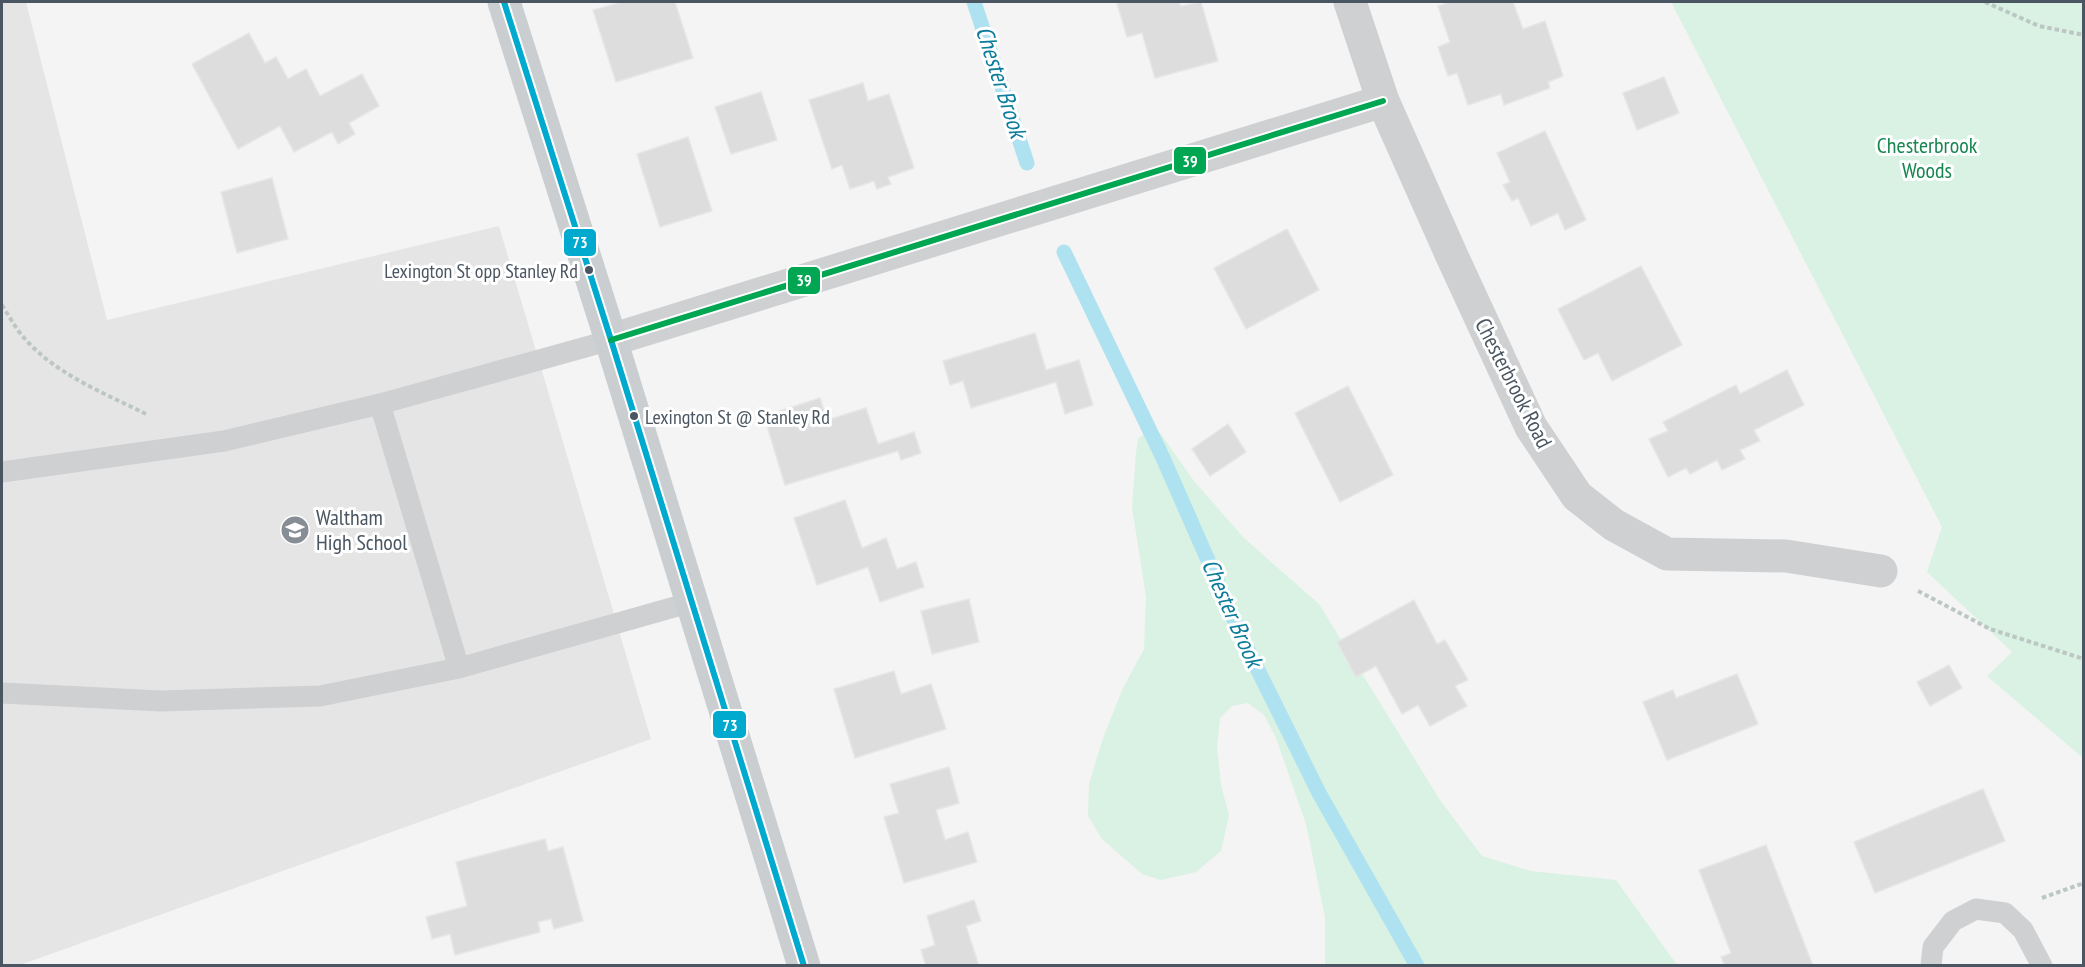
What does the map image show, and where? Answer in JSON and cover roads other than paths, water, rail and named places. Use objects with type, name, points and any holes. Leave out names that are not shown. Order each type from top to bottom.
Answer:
[{"type":"main road","points":[[504,2],[804,966]]},
{"type":"street","name":"Chesterbrook Road","points":[[1350,2],[1383,101],[1531,427],[1577,496],[1614,525],[1667,554],[1786,556],[1881,571]]},
{"type":"street","points":[[611,340],[1383,101]]},
{"type":"lane","points":[[2,472],[224,441],[380,404],[611,340]]},
{"type":"lane","points":[[380,404],[459,668]]},
{"type":"lane","points":[[2,693],[161,701],[320,696],[459,668],[692,602]]},
{"type":"lane","points":[[1931,966],[1933,947],[1953,921],[1976,909],[2005,913],[2024,930],[2042,966]]},
{"type":"waterway","name":"Chester Brook","points":[[974,2],[1027,163]]},
{"type":"waterway","name":"Chester Brook","points":[[1064,252],[1163,458],[1244,642],[1319,793],[1417,966]]},
{"type":"place","name":"Lexington St opp Stanley Rd","points":[[589,270]]},
{"type":"place","name":"Lexington St @ Stanley Rd","points":[[634,416]]},
{"type":"place","name":"Waltham High School","points":[[295,530]]},
{"type":"park label","name":"Chesterbrook Woods","points":[[1927,158]]}]
